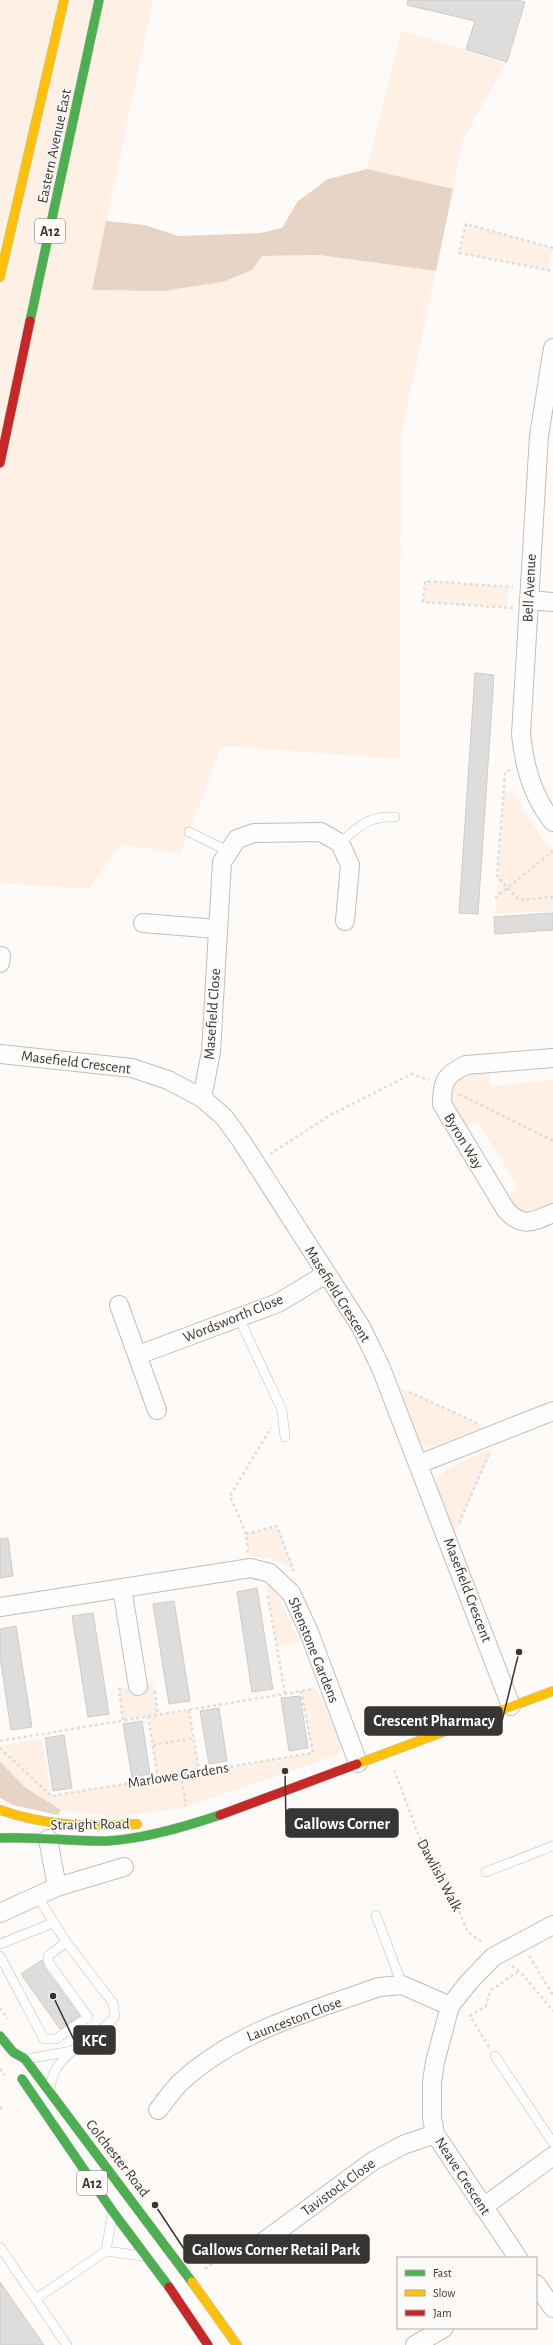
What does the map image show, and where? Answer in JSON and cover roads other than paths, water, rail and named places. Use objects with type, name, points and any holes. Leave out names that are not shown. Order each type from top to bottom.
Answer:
[{"type":"main road","name":"Eastern Avenue East","points":[[0,277],[64,0]]},
{"type":"main road","name":"Eastern Avenue East","points":[[0,463],[99,0]]},
{"type":"main road","name":"Straight Road","points":[[0,1838],[83,1841],[123,1840],[151,1835],[203,1821],[290,1791],[358,1763],[388,1754],[553,1691]]},
{"type":"main road","name":"Straight Road","points":[[0,1810],[32,1820],[63,1825],[150,1823]]},
{"type":"main road","name":"Straight Road","points":[[163,1822],[203,1821]]},
{"type":"main road","points":[[11,1848],[48,1839]]},
{"type":"main road","name":"Colchester Road","points":[[0,2036],[13,2052],[25,2059],[155,2229],[237,2345]]},
{"type":"main road","name":"A12","points":[[13,2052],[16,2070],[113,2212],[144,2256],[184,2308],[208,2345]]},
{"type":"street","name":"Bell Avenue","points":[[553,348],[546,436],[529,599],[521,734],[525,764],[542,809],[553,822]]},
{"type":"street","points":[[529,599],[553,602]]},
{"type":"street","name":"Masefield Close","points":[[202,1098],[211,1052],[222,862],[237,839],[254,833],[321,832],[340,843]]},
{"type":"street","points":[[340,843],[350,865],[345,921]]},
{"type":"street","points":[[143,923],[217,929]]},
{"type":"street","name":"Masefield Crescent","points":[[0,1054],[132,1068],[168,1080],[202,1098],[224,1117],[361,1327],[387,1382],[511,1706]]},
{"type":"street","name":"Byron Way","points":[[553,1058],[466,1065],[453,1071],[442,1086],[442,1104],[506,1210],[514,1219],[526,1222],[553,1213]]},
{"type":"street","name":"Wordsworth Close","points":[[138,1355],[278,1303],[326,1274]]},
{"type":"street","points":[[119,1305],[138,1355],[156,1410]]},
{"type":"street","points":[[419,1464],[553,1411]]},
{"type":"street","name":"Shenstone Gardens","points":[[122,1588],[258,1570],[270,1573],[291,1592],[330,1687],[358,1763]]},
{"type":"street","points":[[0,1607],[122,1588],[138,1686]]},
{"type":"street","points":[[48,1839],[57,1888]]},
{"type":"street","points":[[0,1912],[57,1888],[124,1867]]},
{"type":"street","name":"Neave Crescent","points":[[517,2257],[482,2207],[435,2134],[432,2112],[432,2082],[435,2062],[450,2006],[469,1982],[499,1954],[553,1925]]},
{"type":"street","name":"Launceston Close","points":[[158,2110],[181,2082],[218,2053],[247,2037],[380,1987],[402,1985],[450,2006]]},
{"type":"street","name":"Tavistock Close","points":[[248,2253],[374,2160],[403,2145],[435,2134]]},
{"type":"street","points":[[482,2207],[553,2156]]},
{"type":"street","points":[[538,2291],[553,2308]]},
{"type":"street","points":[[415,2345],[442,2329]]},
{"type":"lane","points":[[340,843],[367,820],[379,816],[395,817]]},
{"type":"lane","points":[[188,832],[228,851]]},
{"type":"lane","points":[[239,1318],[282,1410],[285,1437]]},
{"type":"lane","points":[[486,1872],[553,1846]]},
{"type":"lane","points":[[38,1897],[66,1942],[113,2003],[115,2016],[107,2026],[72,2051],[55,2071],[49,2092]]},
{"type":"lane","points":[[376,1915],[402,1985]]},
{"type":"lane","points":[[0,1944],[53,1923]]},
{"type":"lane","points":[[0,1956],[44,2039],[56,2039],[88,2017],[49,1963],[48,1956],[66,1942]]},
{"type":"lane","points":[[25,2059],[72,2051]]},
{"type":"lane","points":[[494,2056],[553,2143]]},
{"type":"lane","points":[[106,2251],[113,2212]]},
{"type":"lane","points":[[0,2247],[67,2345]]},
{"type":"lane","points":[[36,2299],[106,2251],[144,2256]]},
{"type":"place","name":"Crescent Pharmacy","points":[[519,1652]]},
{"type":"place","name":"Gallows Corner","points":[[285,1771]]},
{"type":"place","name":"KFC","points":[[53,1996]]},
{"type":"place","name":"Gallows Corner Retail Park","points":[[155,2205]]}]
